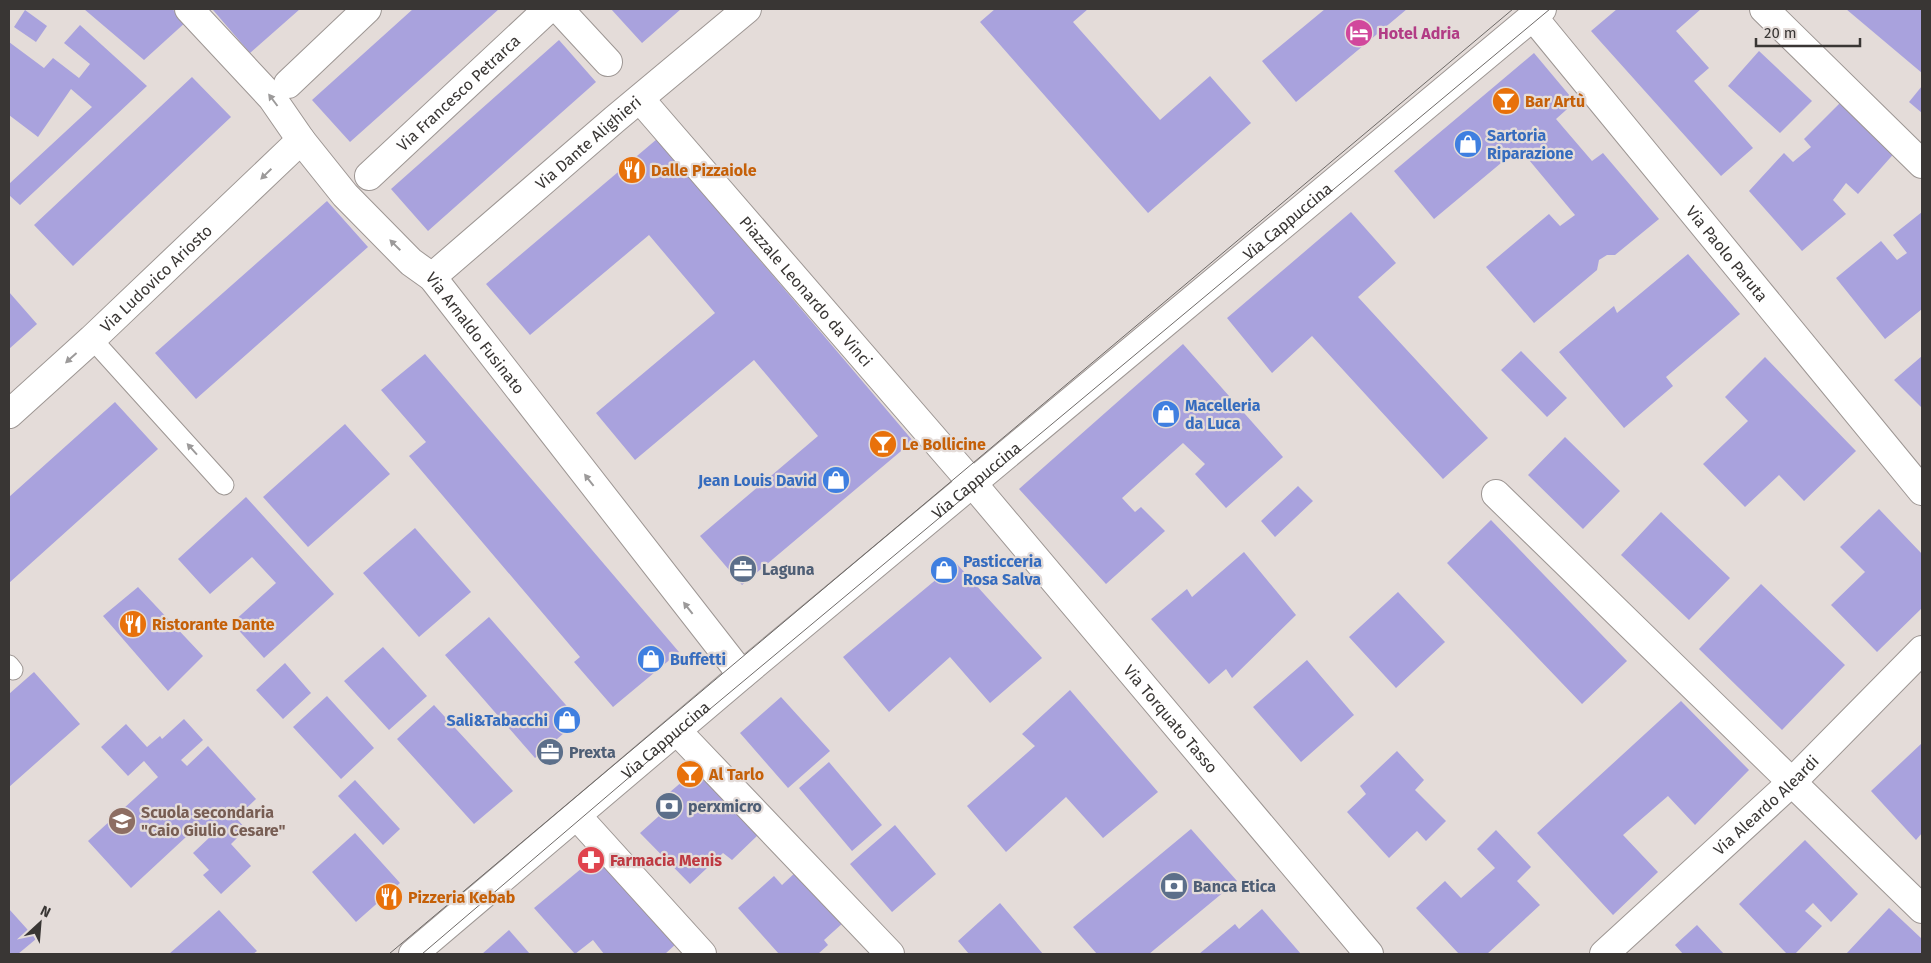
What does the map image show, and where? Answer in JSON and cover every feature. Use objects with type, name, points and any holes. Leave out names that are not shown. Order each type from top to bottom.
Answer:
[{"type":"street","name":"Via Arnaldo Fusinato","points":[[189,9],[272,98],[301,140],[345,195],[411,262],[432,277],[742,675]]},
{"type":"street","points":[[288,84],[368,9]]},
{"type":"street","name":"Via Francesco Petrarca","points":[[369,176],[548,9]]},
{"type":"street","points":[[559,9],[608,62]]},
{"type":"street","name":"Via Dante Alighieri","points":[[432,277],[747,9]]},
{"type":"street","points":[[1764,9],[1921,162]]},
{"type":"street","name":"Via Cappuccina","points":[[413,954],[742,675],[1538,13]]},
{"type":"street","name":"Via Paolo Paruta","points":[[1538,13],[1922,491]]},
{"type":"street","name":"Piazzale Leonardo da Vinci","points":[[640,99],[973,484]]},
{"type":"street","name":"Via Ludovico Ariosto","points":[[9,414],[92,339],[301,140]]},
{"type":"street","name":"Via Torquato Tasso","points":[[973,484],[1369,954]]},
{"type":"street","points":[[1496,494],[1922,909]]},
{"type":"street","name":"Via Aleardo Aleardi","points":[[1604,954],[1791,783],[1922,650]]},
{"type":"street","points":[[677,731],[890,954]]},
{"type":"street","points":[[577,816],[702,954]]},
{"type":"lane","points":[[92,339],[224,485]]},
{"type":"building","points":[[84,9],[172,9],[187,21],[144,60]]},
{"type":"building","points":[[214,9],[300,9],[250,53]]},
{"type":"building","points":[[413,9],[499,9],[350,142],[312,100]]},
{"type":"building","points":[[611,9],[681,9],[642,43]]},
{"type":"building","points":[[995,9],[1088,9],[1073,22],[1160,120],[1210,76],[1251,123],[1148,213],[980,22]]},
{"type":"building","points":[[1325,9],[1407,9],[1296,102],[1262,61]]},
{"type":"building","points":[[1617,9],[1701,9],[1676,31],[1709,68],[1694,81],[1753,148],[1721,176],[1591,31]]},
{"type":"building","points":[[1846,9],[1922,9],[1922,73]]},
{"type":"building","points":[[25,10],[47,26],[36,42],[14,27]]},
{"type":"building","points":[[80,25],[147,86],[20,205],[9,195],[9,184],[92,107],[71,89],[38,137],[9,115],[9,42],[44,68],[53,58],[79,78],[90,64],[64,43]]},
{"type":"building","points":[[559,40],[596,82],[428,231],[391,189]]},
{"type":"building","points":[[1759,51],[1812,101],[1780,133],[1728,86]]},
{"type":"building","points":[[1534,53],[1575,102],[1556,119],[1592,161],[1603,153],[1659,219],[1615,255],[1607,255],[1599,260],[1597,270],[1534,323],[1486,267],[1549,214],[1560,226],[1575,215],[1519,148],[1434,219],[1394,171]]},
{"type":"building","points":[[192,77],[231,117],[73,266],[34,225]]},
{"type":"building","points":[[1922,86],[1922,113],[1909,102]]},
{"type":"building","points":[[1843,100],[1898,149],[1858,194],[1846,183],[1833,200],[1846,214],[1802,251],[1749,191],[1784,153],[1793,162],[1811,147],[1804,139]]},
{"type":"building","points":[[657,139],[913,441],[742,585],[700,536],[818,436],[754,360],[635,460],[596,413],[715,313],[649,235],[530,335],[486,284]]},
{"type":"building","points":[[327,201],[368,247],[196,399],[155,353]]},
{"type":"building","points":[[1351,212],[1396,263],[1358,297],[1488,438],[1443,479],[1312,336],[1272,373],[1227,318]]},
{"type":"building","points":[[1922,212],[1922,309],[1885,339],[1836,278],[1881,241],[1897,260],[1907,253],[1893,235]]},
{"type":"building","points":[[1688,254],[1740,314],[1666,377],[1673,386],[1624,428],[1559,352],[1614,306],[1617,313]]},
{"type":"building","points":[[9,292],[37,324],[9,349]]},
{"type":"building","points":[[1183,344],[1283,457],[1226,508],[1195,474],[1205,464],[1183,443],[1122,498],[1135,512],[1141,507],[1165,531],[1106,584],[1019,489]]},
{"type":"building","points":[[1521,351],[1567,398],[1547,417],[1501,370]]},
{"type":"building","points":[[425,354],[679,652],[613,707],[574,662],[580,657],[409,456],[426,442],[381,390]]},
{"type":"building","points":[[1922,356],[1922,408],[1894,380]]},
{"type":"building","points":[[1765,357],[1856,451],[1804,501],[1779,475],[1745,507],[1703,464],[1748,421],[1725,397]]},
{"type":"building","points":[[115,402],[158,449],[9,583],[9,497]]},
{"type":"building","points":[[345,424],[390,474],[308,547],[263,497]]},
{"type":"building","points":[[1565,437],[1620,491],[1583,529],[1528,475]]},
{"type":"building","points":[[1298,486],[1313,501],[1275,537],[1261,521]]},
{"type":"building","points":[[246,497],[334,594],[264,658],[232,623],[276,583],[252,557],[210,594],[178,559]]},
{"type":"building","points":[[1879,509],[1922,554],[1922,608],[1877,652],[1831,605],[1865,572],[1840,547]]},
{"type":"building","points":[[1661,512],[1730,578],[1689,620],[1621,555]]},
{"type":"building","points":[[1491,520],[1627,661],[1582,704],[1447,563]]},
{"type":"building","points":[[415,528],[471,592],[419,637],[363,573]]},
{"type":"building","points":[[1244,552],[1296,615],[1232,678],[1226,669],[1209,684],[1151,619],[1187,589],[1192,597]]},
{"type":"building","points":[[956,563],[1042,658],[990,703],[950,657],[889,712],[843,657]]},
{"type":"building","points":[[1761,584],[1845,665],[1782,730],[1699,649]]},
{"type":"building","points":[[138,587],[203,656],[168,691],[103,616]]},
{"type":"building","points":[[1398,592],[1445,642],[1396,688],[1349,637]]},
{"type":"building","points":[[489,617],[579,720],[535,758],[445,655]]},
{"type":"building","points":[[383,647],[427,696],[389,730],[344,681]]},
{"type":"building","points":[[1307,660],[1354,715],[1301,762],[1253,707]]},
{"type":"building","points":[[285,663],[311,693],[283,719],[256,690]]},
{"type":"building","points":[[34,672],[80,724],[9,787],[9,694]]},
{"type":"building","points":[[1070,690],[1158,792],[1103,838],[1066,797],[1006,852],[967,806],[1035,746],[1022,734]]},
{"type":"building","points":[[327,696],[374,748],[341,779],[293,727]]},
{"type":"building","points":[[781,697],[830,751],[788,788],[740,733]]},
{"type":"building","points":[[1681,701],[1749,770],[1695,825],[1668,796],[1623,835],[1658,872],[1613,915],[1537,833]]},
{"type":"building","points":[[434,705],[513,791],[474,824],[397,739]]},
{"type":"building","points":[[184,719],[203,740],[181,760],[187,766],[208,746],[256,799],[236,818],[246,829],[231,844],[251,866],[221,894],[203,875],[209,870],[193,853],[211,836],[200,824],[131,888],[88,841],[158,777],[144,761],[128,776],[101,747],[126,724],[147,747],[160,736],[162,739]]},
{"type":"building","points":[[1922,743],[1922,833],[1916,840],[1871,791]]},
{"type":"building","points":[[1397,751],[1424,780],[1415,790],[1446,821],[1426,841],[1417,831],[1389,858],[1347,812],[1366,794],[1360,786]]},
{"type":"building","points":[[829,762],[882,825],[852,851],[799,788]]},
{"type":"building","points":[[698,768],[758,835],[732,860],[723,853],[690,884],[640,833],[678,799],[670,792]]},
{"type":"building","points":[[355,780],[400,829],[383,845],[338,796]]},
{"type":"building","points":[[895,825],[936,874],[892,912],[850,864]]},
{"type":"building","points":[[1191,829],[1237,881],[1149,954],[1097,954],[1073,927]]},
{"type":"building","points":[[1496,830],[1531,867],[1517,881],[1540,905],[1487,954],[1459,954],[1416,908],[1445,881],[1461,898],[1495,868],[1477,849]]},
{"type":"building","points":[[355,833],[400,883],[356,922],[312,872]]},
{"type":"building","points":[[1805,840],[1858,894],[1831,922],[1813,903],[1805,911],[1822,926],[1795,954],[1787,954],[1739,904]]},
{"type":"building","points":[[600,853],[677,943],[665,954],[604,954],[593,940],[575,954],[534,908]]},
{"type":"building","points":[[798,870],[844,922],[824,940],[828,945],[818,954],[779,954],[738,908],[774,876],[782,885]]},
{"type":"building","points":[[1000,903],[1043,954],[969,954],[958,941]]},
{"type":"building","points":[[1889,908],[1922,939],[1922,954],[1846,954]]},
{"type":"building","points":[[9,909],[36,939],[18,954],[9,954]]},
{"type":"building","points":[[1262,909],[1301,954],[1199,954],[1235,924],[1239,929]]},
{"type":"building","points":[[219,910],[257,951],[253,954],[169,954]]},
{"type":"building","points":[[1697,925],[1724,954],[1683,954],[1675,945]]},
{"type":"building","points":[[509,930],[530,954],[482,954]]},
{"type":"tram line","points":[[389,954],[1513,9]]},
{"type":"tram line","points":[[422,954],[680,734],[1550,9]]},
{"type":"place","name":"Hotel Adria","points":[[1359,33]]},
{"type":"place","name":"Bar Artù","points":[[1506,101]]},
{"type":"place","name":"Sartoria Riparazione","points":[[1468,144]]},
{"type":"place","name":"Dalle Pizzaiole","points":[[632,170]]},
{"type":"place","name":"Macelleria da Luca","points":[[1166,414]]},
{"type":"place","name":"Le Bollicine","points":[[883,444]]},
{"type":"place","name":"Jean Louis David","points":[[836,480]]},
{"type":"place","name":"Laguna","points":[[743,569]]},
{"type":"place","name":"Pasticceria Rosa Salva","points":[[944,570]]},
{"type":"place","name":"Ristorante Dante","points":[[133,624]]},
{"type":"place","name":"Buffetti","points":[[651,659]]},
{"type":"place","name":"Sali&Tabacchi","points":[[567,720]]},
{"type":"place","name":"Prexta","points":[[550,752]]},
{"type":"place","name":"Al Tarlo","points":[[690,774]]},
{"type":"place","name":"perxmicro","points":[[669,806]]},
{"type":"place","name":"Scuola secondaria \"Caio Giulio Cesare\"","points":[[122,821]]},
{"type":"place","name":"Farmacia Menis","points":[[591,860]]},
{"type":"place","name":"Banca Etica","points":[[1174,886]]},
{"type":"place","name":"Pizzeria Kebab","points":[[389,897]]}]
